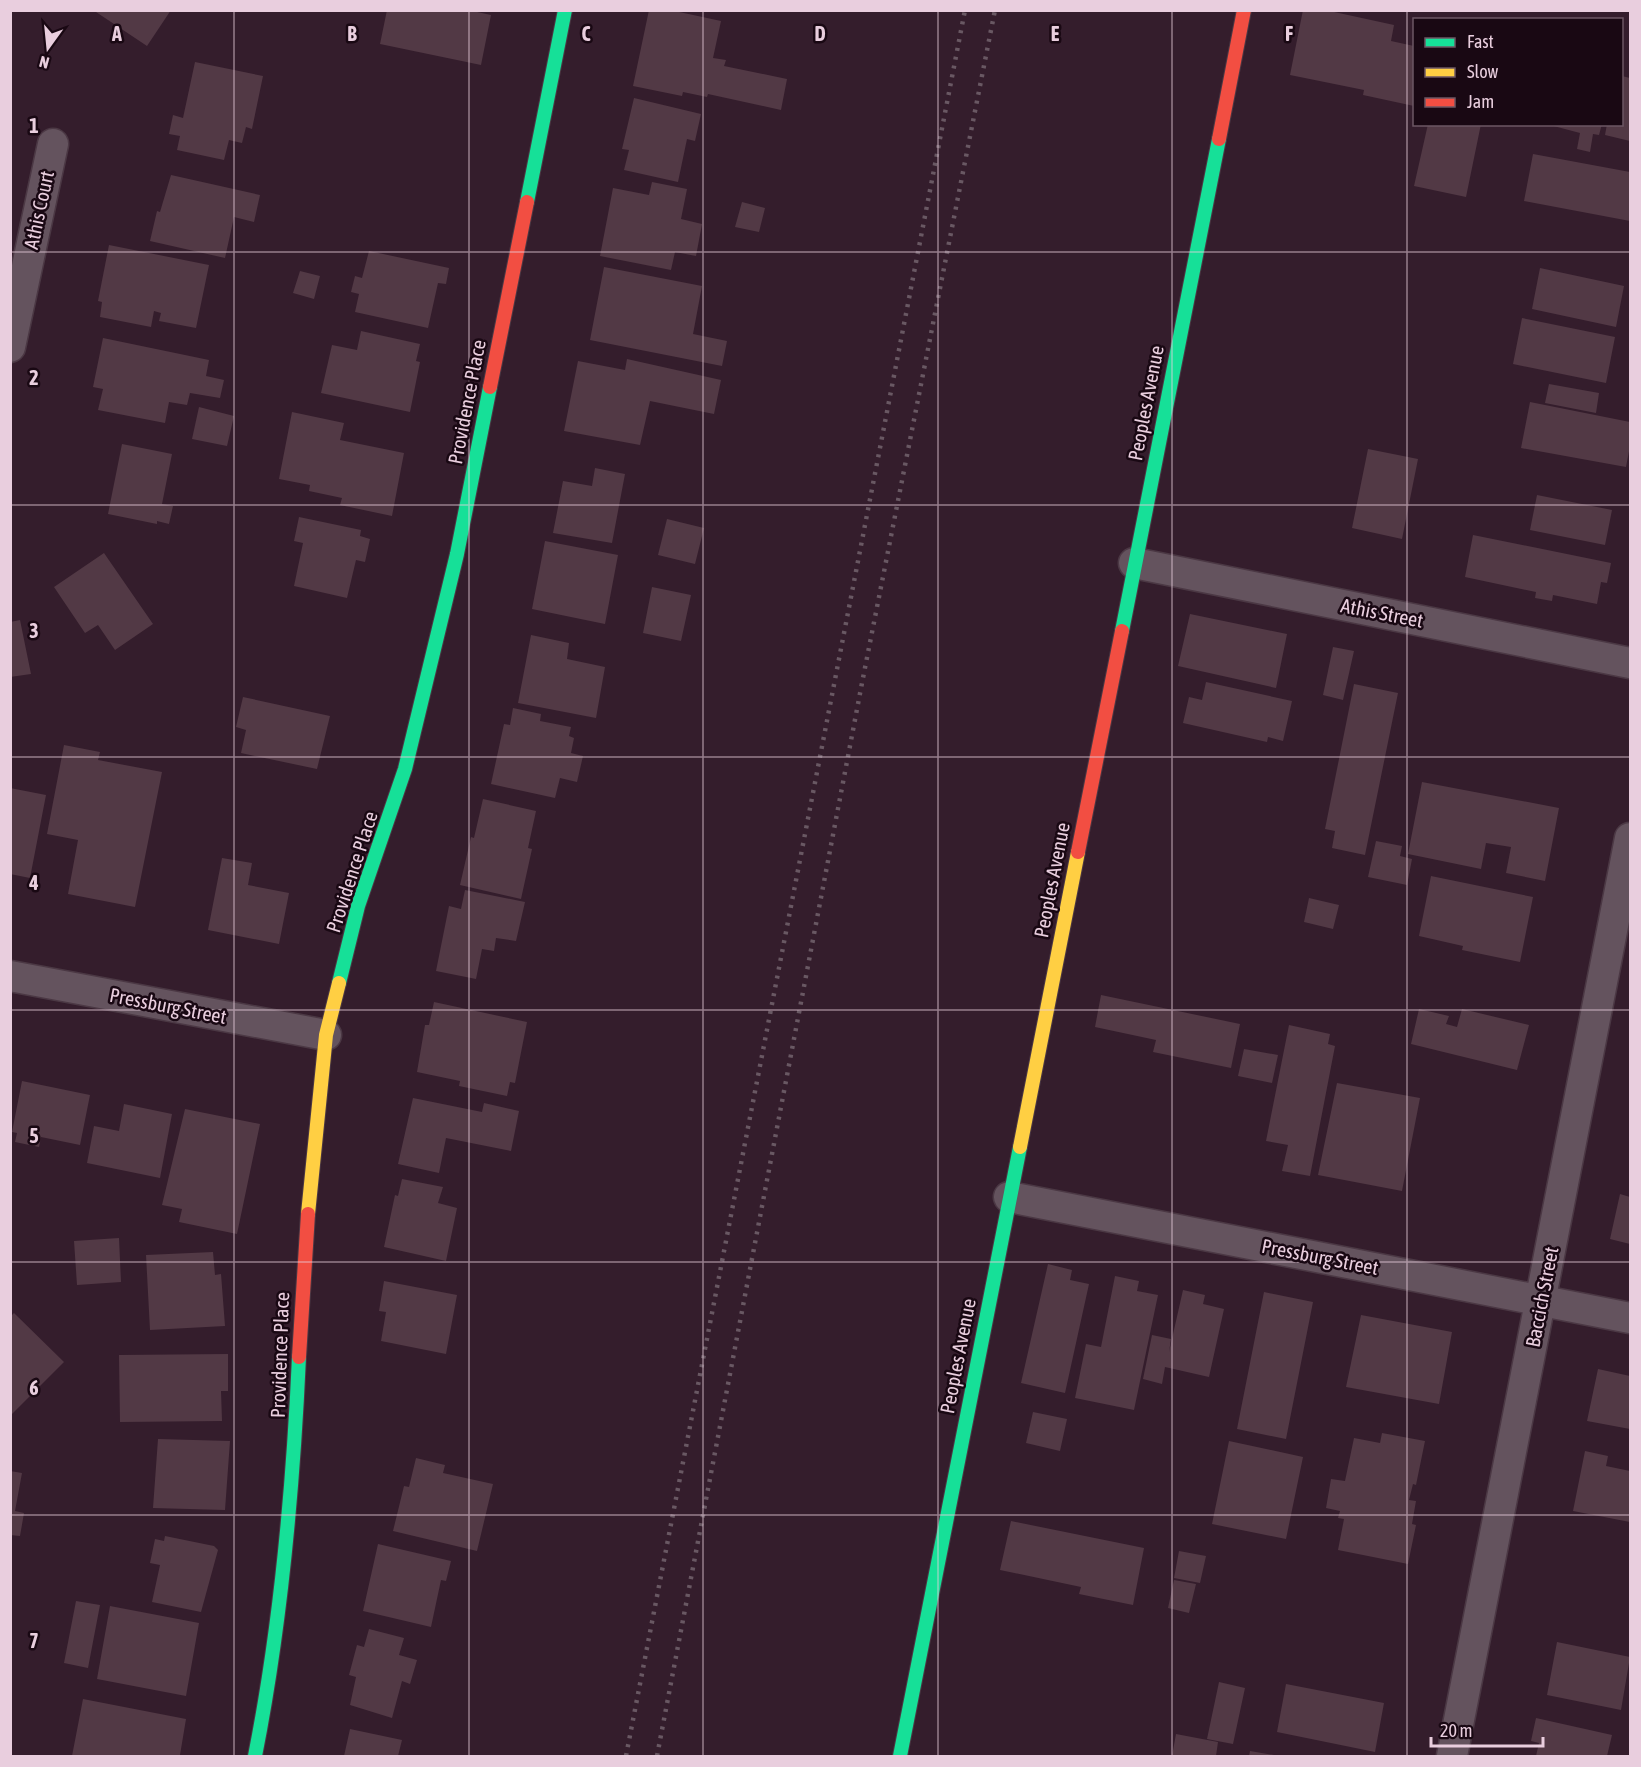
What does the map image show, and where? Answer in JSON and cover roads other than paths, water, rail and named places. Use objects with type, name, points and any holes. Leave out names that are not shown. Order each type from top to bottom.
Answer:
[{"type":"street","name":"Providence Place","points":[[255,1756],[266,1701],[294,1478],[303,1261],[326,1035],[358,906],[405,770],[457,554],[565,10]]},
{"type":"street","name":"Peoples Avenue","points":[[900,1756],[1244,10]]},
{"type":"street","name":"Athis Court","points":[[10,346],[53,144]]},
{"type":"street","name":"Athis Street","points":[[1134,563],[1630,663]]},
{"type":"street","name":"Baccich Street","points":[[1452,1756],[1630,838]]},
{"type":"street","name":"Pressburg Street","points":[[10,976],[326,1035]]},
{"type":"street","name":"Pressburg Street","points":[[1009,1197],[1630,1318]]},
{"type":"railway","points":[[626,1756],[965,10]]},
{"type":"railway","points":[[657,1756],[862,683],[995,10]]}]
